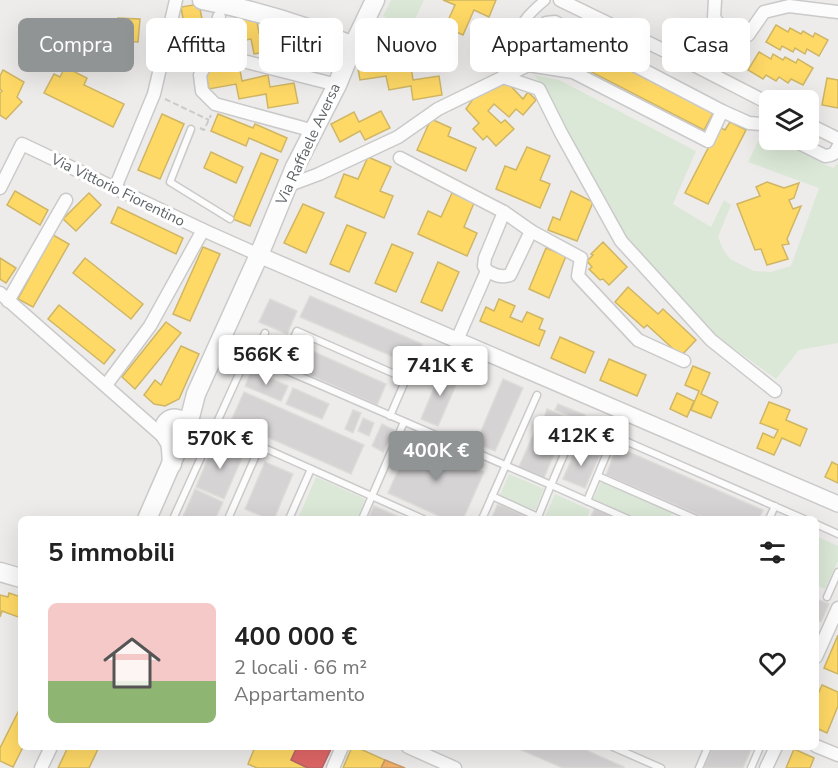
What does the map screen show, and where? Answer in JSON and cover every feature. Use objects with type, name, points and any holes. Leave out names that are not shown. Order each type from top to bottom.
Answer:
[{"type":"main road","points":[[202,0],[220,10],[238,7],[323,33],[353,46]]},
{"type":"main road","name":"Via Raffaele Aversa","points":[[148,516],[172,464],[175,431],[196,394],[259,255],[295,167],[337,85],[375,0]]},
{"type":"main road","points":[[0,572],[18,577]]},
{"type":"street","points":[[115,189],[154,94],[176,0]]},
{"type":"street","points":[[526,18],[544,0]]},
{"type":"street","points":[[560,0],[759,98]]},
{"type":"street","points":[[715,0],[714,18],[731,38],[748,35],[764,12],[789,6],[838,12]]},
{"type":"street","points":[[218,18],[220,10]]},
{"type":"street","points":[[247,61],[337,85]]},
{"type":"street","points":[[202,72],[202,91],[215,104],[314,131]]},
{"type":"street","points":[[503,77],[506,72]]},
{"type":"street","points":[[287,186],[319,174],[398,137],[438,109],[513,72]]},
{"type":"street","points":[[573,72],[708,141],[723,111]]},
{"type":"street","points":[[648,72],[723,111],[749,123],[759,124]]},
{"type":"street","points":[[503,77],[539,89],[621,241],[711,340],[775,391]]},
{"type":"street","points":[[819,130],[838,139]]},
{"type":"street","name":"Via Vittorio Fiorentino","points":[[0,188],[22,144],[259,255]]},
{"type":"street","points":[[813,150],[825,156],[831,156],[838,147]]},
{"type":"street","points":[[400,158],[504,212],[531,231],[581,258],[578,276],[638,340],[684,361]]},
{"type":"street","points":[[66,200],[4,297],[135,410],[175,431]]},
{"type":"street","points":[[504,212],[485,258],[484,266],[487,271],[498,276],[510,274],[531,231]]},
{"type":"street","points":[[106,385],[150,326],[203,230]]},
{"type":"street","points":[[259,255],[838,504]]},
{"type":"street","points":[[457,340],[487,271]]},
{"type":"street","points":[[819,650],[838,608]]},
{"type":"street","points":[[819,747],[838,755]]},
{"type":"street","points":[[41,768],[50,750]]},
{"type":"street","points":[[333,768],[341,750]]},
{"type":"street","points":[[415,750],[455,768]]},
{"type":"street","points":[[766,768],[775,750]]},
{"type":"lane","points":[[191,129],[170,182],[230,219]]},
{"type":"lane","points":[[280,368],[297,331],[406,379],[390,416]]},
{"type":"lane","points":[[255,357],[265,333]]},
{"type":"lane","points":[[174,516],[248,354],[619,516]]},
{"type":"lane","points":[[483,516],[537,395]]},
{"type":"lane","points":[[363,516],[404,422]]},
{"type":"lane","points":[[215,426],[416,516]]},
{"type":"lane","points":[[587,501],[614,436],[797,516]]},
{"type":"lane","points":[[538,516],[571,438],[607,453]]},
{"type":"lane","points":[[229,516],[260,446]]},
{"type":"lane","points":[[290,516],[311,469]]},
{"type":"lane","points":[[598,476],[680,516]]},
{"type":"lane","points":[[492,496],[533,516]]},
{"type":"lane","points":[[770,516],[775,506]]},
{"type":"lane","points":[[819,525],[838,534]]},
{"type":"lane","points":[[827,597],[838,572]]},
{"type":"lane","points":[[620,750],[661,768]]},
{"type":"lane","points":[[699,768],[707,750]]},
{"type":"lane","points":[[751,768],[759,750]]},
{"type":"path","points":[[154,94],[208,120]]},
{"type":"path","points":[[204,130],[215,104]]},
{"type":"green space","points":[[391,0],[424,0],[415,18],[383,16]]},
{"type":"green space","points":[[534,75],[559,80],[696,151],[673,204],[711,227],[724,200],[731,205],[718,237],[730,259],[754,271],[771,272],[791,266],[819,188],[748,162],[759,139],[759,150],[796,150],[833,168],[838,163],[838,343],[799,350],[776,379],[715,335],[625,239],[543,86]]},
{"type":"green space","points":[[509,474],[544,489],[535,510],[500,495]]},
{"type":"green space","points":[[316,477],[365,499],[358,516],[299,516]]},
{"type":"green space","points":[[601,482],[672,513],[670,516],[629,516],[593,500]]},
{"type":"green space","points":[[555,494],[590,510],[587,516],[545,516]]},
{"type":"green space","points":[[819,537],[838,546],[838,561],[825,589],[819,586]]},
{"type":"building: Abitazioni","points":[[443,0],[496,0],[489,17],[474,10],[463,35],[458,33],[458,18],[449,18],[455,5]]},
{"type":"building: Abitazioni","points":[[199,4],[202,18],[183,18],[181,7]]},
{"type":"building: Abitazioni","points":[[256,17],[259,53],[254,54],[251,39],[247,40],[247,19]]},
{"type":"building: Abitazioni","points":[[134,19],[140,19],[138,42],[134,42]]},
{"type":"building: Abitazioni","points":[[776,25],[788,32],[790,28],[801,34],[803,31],[813,37],[815,33],[828,40],[819,56],[807,49],[805,54],[795,48],[793,52],[782,46],[780,50],[766,42]]},
{"type":"building: Abitazioni","points":[[759,52],[771,59],[773,54],[783,60],[785,57],[796,63],[798,59],[813,68],[803,85],[791,79],[788,83],[779,77],[776,81],[766,75],[763,79],[750,71],[750,67]]},
{"type":"building: Abitazioni","points":[[3,70],[24,82],[17,97],[22,102],[6,119],[0,115],[0,93],[2,91],[0,76]]},
{"type":"building: Abitazioni","points":[[62,72],[75,72],[87,78],[84,85],[124,104],[113,127],[44,93],[54,74],[60,77]]},
{"type":"building: Abitazioni","points":[[205,72],[240,72],[242,81],[268,75],[270,87],[294,83],[298,103],[268,108],[266,94],[239,99],[236,84],[209,89]]},
{"type":"building: Abitazioni","points":[[359,72],[412,72],[413,80],[439,76],[442,95],[413,100],[411,86],[389,90],[386,76],[360,80]]},
{"type":"building: Abitazioni","points":[[591,72],[633,72],[713,113],[704,130]]},
{"type":"building: Abitazioni","points":[[827,78],[838,80],[838,108],[822,105]]},
{"type":"building: Abitazioni","points":[[506,81],[523,99],[528,92],[536,100],[523,115],[516,109],[509,117],[494,104],[488,111],[501,123],[505,120],[514,129],[496,146],[487,136],[483,140],[473,129],[479,123],[466,109],[478,92]]},
{"type":"building: Abitazioni","points":[[381,111],[390,128],[365,140],[360,131],[340,142],[331,124],[354,112],[359,122]]},
{"type":"building: Abitazioni","points":[[162,114],[184,124],[160,179],[138,170]]},
{"type":"building: Abitazioni","points":[[218,114],[253,128],[255,124],[287,138],[281,152],[249,138],[246,146],[211,131]]},
{"type":"building: Abitazioni","points":[[431,119],[451,128],[448,136],[476,148],[466,171],[417,150]]},
{"type":"building: Abitazioni","points":[[730,122],[746,130],[708,204],[685,193],[719,127],[725,130]]},
{"type":"building: Abitazioni","points":[[527,147],[550,156],[540,180],[550,184],[540,208],[496,189],[505,166],[516,170]]},
{"type":"building: Abitazioni","points":[[211,152],[243,167],[236,183],[204,168]]},
{"type":"building: Abitazioni","points":[[261,153],[278,160],[250,226],[233,219]]},
{"type":"building: Abitazioni","points":[[368,157],[391,167],[380,191],[393,196],[384,218],[335,197],[344,174],[358,179]]},
{"type":"building: Abitazioni","points":[[767,182],[784,188],[799,183],[794,198],[789,200],[793,209],[801,206],[787,239],[789,244],[782,245],[788,259],[767,265],[761,249],[755,250],[737,204],[760,196],[756,187]]},
{"type":"building: Abitazioni","points":[[15,191],[48,210],[40,225],[7,205]]},
{"type":"building: Abitazioni","points":[[571,191],[593,202],[577,241],[548,230],[553,217],[560,220]]},
{"type":"building: Abitazioni","points":[[89,193],[101,205],[76,231],[63,219]]},
{"type":"building: Abitazioni","points":[[452,193],[474,203],[464,227],[477,233],[467,256],[418,234],[428,211],[441,217]]},
{"type":"building: Abitazioni","points":[[303,204],[324,213],[306,253],[284,243]]},
{"type":"building: Abitazioni","points":[[118,207],[183,238],[176,254],[111,223]]},
{"type":"building: Abitazioni","points":[[347,225],[366,233],[349,272],[330,264]]},
{"type":"building: Abitazioni","points":[[53,235],[69,244],[33,307],[18,299]]},
{"type":"building: Abitazioni","points":[[603,242],[627,267],[609,285],[589,269],[592,267],[587,261]]},
{"type":"building: Abitazioni","points":[[392,244],[413,253],[396,292],[375,283]]},
{"type":"building: Abitazioni","points":[[203,247],[220,254],[190,321],[173,314]]},
{"type":"building: Abitazioni","points":[[546,248],[566,256],[549,298],[529,289]]},
{"type":"building: Abitazioni","points":[[0,258],[16,268],[6,283],[0,279]]},
{"type":"building: Abitazioni","points":[[85,258],[143,304],[131,319],[73,273]]},
{"type":"building: Abitazioni","points":[[438,262],[459,272],[442,311],[421,302]]},
{"type":"building: Abitazioni","points":[[628,287],[658,314],[663,309],[696,340],[681,356],[647,325],[644,328],[615,302]]},
{"type":"building: Abitazioni","points":[[499,299],[515,306],[510,317],[522,322],[527,312],[543,319],[539,329],[545,331],[539,346],[480,321],[486,307],[494,311]]},
{"type":"building: Abitazioni","points":[[59,305],[115,350],[104,364],[48,319]]},
{"type":"building: Abitazioni","points":[[166,322],[181,333],[135,389],[122,377]]},
{"type":"building: Abitazioni","points":[[560,337],[594,352],[585,373],[551,358]]},
{"type":"building: Abitazioni","points":[[181,346],[199,354],[179,399],[165,406],[154,404],[144,395],[155,380],[161,385]]},
{"type":"building: Abitazioni","points":[[609,359],[646,375],[637,396],[600,380]]},
{"type":"building: Abitazioni","points":[[693,366],[710,373],[701,394],[718,402],[711,418],[691,410],[699,391],[685,385]]},
{"type":"building: Abitazioni","points":[[677,393],[694,401],[687,417],[670,409]]},
{"type":"building: Abitazioni","points":[[769,402],[790,410],[786,420],[807,429],[800,446],[782,438],[774,455],[757,448],[763,433],[774,438],[778,430],[760,423]]},
{"type":"building: Abitazioni","points":[[832,462],[838,465],[838,483],[825,477]]},
{"type":"building: Abitazioni","points":[[9,593],[18,596],[18,617],[2,611],[0,617],[0,595],[8,597]]},
{"type":"building: Abitazioni","points":[[838,635],[838,674],[824,668]]},
{"type":"building: Abitazioni","points":[[822,685],[838,692],[838,706],[827,733],[819,729],[819,692]]},
{"type":"building: Abitazioni","points":[[18,712],[18,750],[22,750],[13,767],[0,761],[0,748]]},
{"type":"building: Abitazioni","points":[[67,750],[98,750],[89,768],[58,768]]},
{"type":"building: Abitazioni","points":[[254,750],[296,750],[291,760],[308,768],[257,768],[248,764]]},
{"type":"building: Abitazioni","points":[[351,750],[363,750],[385,760],[381,768],[343,768]]},
{"type":"building: Abitazioni","points":[[794,750],[814,758],[810,768],[786,768]]},
{"type":"building: Negozi","points":[[296,750],[331,750],[322,768],[308,768],[291,760]]},
{"type":"building: Sanità","points":[[385,760],[405,768],[381,768]]},
{"type":"building: Altro","points":[[310,296],[422,344],[413,365],[300,317]]},
{"type":"building: Altro","points":[[270,299],[297,311],[287,334],[259,322]]},
{"type":"building: Altro","points":[[294,343],[386,384],[377,405],[285,364]]},
{"type":"building: Altro","points":[[442,369],[460,376],[438,426],[421,419]]},
{"type":"building: Altro","points":[[252,370],[288,386],[281,401],[245,386]]},
{"type":"building: Altro","points":[[503,379],[523,388],[495,451],[476,443]]},
{"type":"building: Altro","points":[[293,388],[329,404],[322,419],[286,404]]},
{"type":"building: Altro","points":[[244,392],[364,445],[351,474],[231,421]]},
{"type":"building: Altro","points":[[558,404],[585,415],[582,421],[555,410]]},
{"type":"building: Altro","points":[[547,409],[571,419],[568,428],[544,418]]},
{"type":"building: Altro","points":[[353,410],[361,413],[353,433],[345,429]]},
{"type":"building: Altro","points":[[363,418],[374,423],[369,436],[358,431]]},
{"type":"building: Altro","points":[[540,420],[564,430],[543,480],[518,469]]},
{"type":"building: Altro","points":[[577,422],[591,427],[588,434],[574,429]]},
{"type":"building: Altro","points":[[382,424],[394,430],[383,452],[372,446]]},
{"type":"building: Altro","points":[[216,440],[244,453],[224,499],[196,487]]},
{"type":"building: Altro","points":[[412,440],[484,472],[464,516],[439,516],[388,493]]},
{"type":"building: Altro","points":[[577,447],[599,456],[585,488],[563,479]]},
{"type":"building: Altro","points":[[617,447],[763,510],[760,516],[701,516],[606,475]]},
{"type":"building: Altro","points":[[265,462],[293,474],[275,516],[262,516],[245,509]]},
{"type":"building: Altro","points":[[195,489],[223,502],[216,516],[183,516]]},
{"type":"building: Altro","points":[[498,504],[525,516],[492,516]]},
{"type":"building: Altro","points":[[374,506],[397,516],[369,516]]},
{"type":"building: Altro","points":[[595,508],[615,516],[591,516]]},
{"type":"building: Altro","points":[[819,600],[829,604],[821,622],[819,621]]},
{"type":"building: Altro","points":[[521,750],[586,750],[624,767],[624,768],[563,768]]},
{"type":"building: Altro","points":[[712,750],[751,750],[743,768],[704,768]]}]
